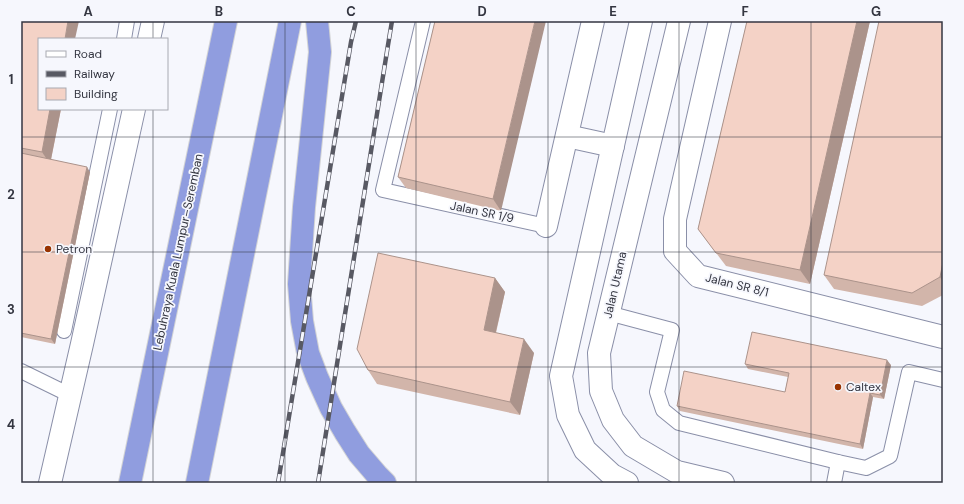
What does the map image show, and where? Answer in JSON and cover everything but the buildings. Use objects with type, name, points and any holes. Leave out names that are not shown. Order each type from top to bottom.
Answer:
[{"type":"highway","name":"Lebuhraya Kuala Lumpur–Seremban","points":[[130,483],[226,21]]},
{"type":"highway","points":[[197,483],[290,21]]},
{"type":"highway","points":[[317,21],[320,52],[304,206],[299,284],[302,320],[308,353],[316,378],[331,408],[360,454],[385,483]]},
{"type":"street","points":[[149,38],[153,21]]},
{"type":"street","name":"Jalan SR 1/9","points":[[546,226],[594,21]]},
{"type":"street","points":[[627,483],[612,475],[585,450],[568,415],[561,376],[641,21]]},
{"type":"street","name":"Jalan Utama","points":[[679,21],[599,353],[601,391],[613,420],[633,446],[677,472],[723,483]]},
{"type":"street","name":"Jalan SR 8/1","points":[[720,21],[675,218],[675,251],[698,276],[943,337]]},
{"type":"street","points":[[50,483],[134,110]]},
{"type":"street","points":[[567,136],[613,146]]},
{"type":"lane","points":[[124,38],[128,21]]},
{"type":"lane","name":"Jalan SR 1/9","points":[[423,21],[383,190],[546,226]]},
{"type":"lane","points":[[64,331],[110,110]]},
{"type":"lane","points":[[608,313],[672,330],[657,392],[663,410],[679,423],[866,468],[890,456],[908,372],[943,380]]},
{"type":"lane","points":[[21,371],[70,395]]},
{"type":"lane","points":[[834,483],[838,462]]},
{"type":"railway","points":[[278,483],[351,42],[356,21]]},
{"type":"railway","points":[[318,483],[392,21]]},
{"type":"place","name":"Petron","points":[[48,249]]},
{"type":"place","name":"Caltex","points":[[838,387]]}]
